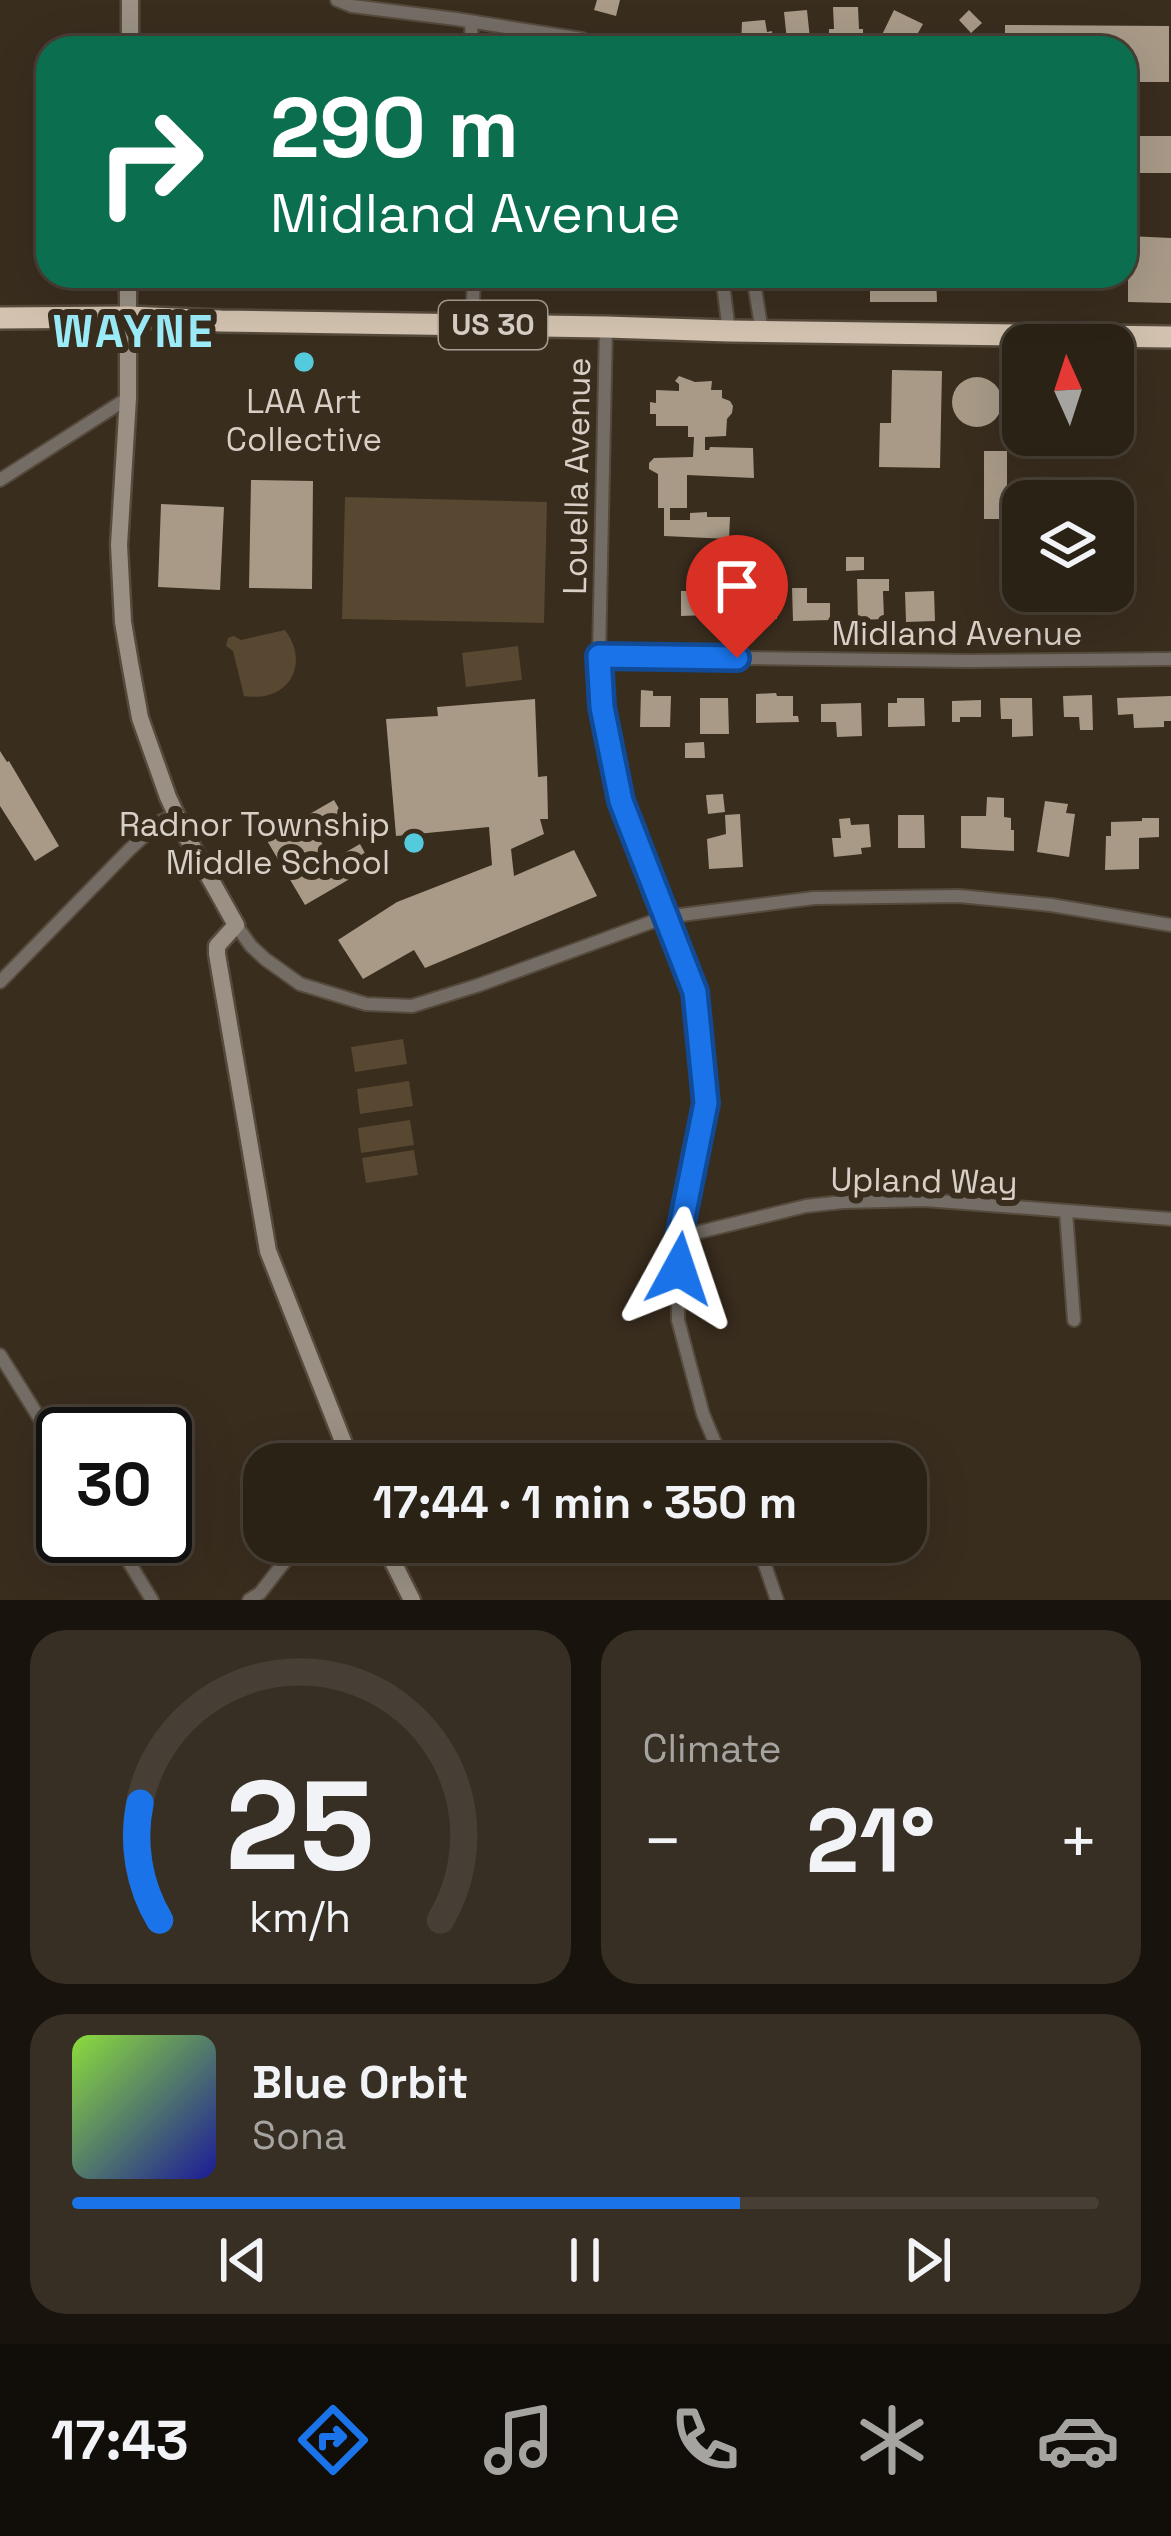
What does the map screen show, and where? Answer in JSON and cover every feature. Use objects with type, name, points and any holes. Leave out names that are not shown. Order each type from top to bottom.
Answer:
[{"type":"highway","name":"US 30","points":[[0,318],[1171,337]]},
{"type":"main road","points":[[130,0],[130,36]]},
{"type":"main road","points":[[128,288],[128,398],[119,545],[123,622],[140,718],[176,815],[236,925],[217,946],[217,954],[261,1223],[276,1276],[343,1443]]},
{"type":"main road","points":[[393,1563],[412,1600]]},
{"type":"street","points":[[337,0],[561,36]]},
{"type":"street","points":[[471,23],[472,36]]},
{"type":"street","points":[[472,325],[474,288]]},
{"type":"street","points":[[724,288],[729,332]]},
{"type":"street","points":[[755,288],[762,332]]},
{"type":"street","name":"Louella Avenue","points":[[606,327],[602,707],[621,801],[695,992],[706,1103],[679,1237],[678,1320],[715,1443]]},
{"type":"street","points":[[0,480],[128,398]]},
{"type":"street","name":"Midland Avenue","points":[[599,656],[1171,659]]},
{"type":"street","points":[[0,982],[130,849],[159,822],[176,815]]},
{"type":"street","points":[[236,925],[265,959],[300,984],[366,1004],[412,1006],[665,917],[814,898],[959,896],[1052,905],[1171,926]]},
{"type":"street","name":"Upland Way","points":[[679,1237],[790,1209],[843,1202],[926,1200],[1171,1220]]},
{"type":"street","points":[[1066,1212],[1074,1320]]},
{"type":"street","points":[[0,1355],[36,1413]]},
{"type":"street","points":[[339,1443],[341,1437]]},
{"type":"street","points":[[129,1563],[152,1600]]},
{"type":"street","points":[[250,1600],[284,1563]]},
{"type":"street","points":[[764,1563],[777,1600]]},
{"type":"shaded area","points":[[345,497],[547,502],[544,623],[342,619]]},
{"type":"shaded area","points":[[285,630],[296,656],[291,679],[273,694],[244,696],[233,651],[226,646],[228,638],[241,640]]},
{"type":"shaded area","points":[[518,646],[522,680],[466,687],[462,653]]},
{"type":"shaded area","points":[[403,1039],[407,1064],[355,1072],[351,1047]]},
{"type":"shaded area","points":[[409,1081],[413,1106],[360,1114],[357,1089]]},
{"type":"shaded area","points":[[410,1120],[414,1145],[361,1153],[358,1128]]},
{"type":"shaded area","points":[[414,1150],[418,1175],[366,1183],[362,1158]]},
{"type":"building","points":[[597,0],[620,0],[616,16],[594,10]]},
{"type":"building","points":[[833,7],[858,7],[863,36],[829,36],[829,29],[834,29]]},
{"type":"building","points":[[807,10],[810,36],[786,36],[784,12]]},
{"type":"building","points":[[894,10],[923,24],[918,33],[924,36],[881,36]]},
{"type":"building","points":[[969,10],[982,23],[971,33],[959,20]]},
{"type":"building","points":[[765,20],[772,36],[741,36],[742,22]]},
{"type":"building","points":[[1005,25],[1169,26],[1169,82],[1137,82],[1137,36],[1005,36]]},
{"type":"building","points":[[1137,136],[1171,136],[1171,173],[1137,173]]},
{"type":"building","points":[[1137,236],[1171,238],[1171,303],[1128,302],[1128,288],[1137,288]]},
{"type":"building","points":[[870,288],[936,288],[937,302],[870,302]]},
{"type":"building","points":[[892,370],[942,371],[940,468],[879,467],[880,423],[891,423]]},
{"type":"building","points":[[679,376],[712,381],[711,390],[722,390],[722,398],[733,406],[726,436],[705,437],[705,450],[753,448],[754,478],[687,475],[687,508],[670,508],[670,520],[690,520],[690,513],[707,512],[707,517],[730,517],[729,539],[664,536],[658,474],[649,469],[649,463],[654,458],[693,457],[694,437],[688,437],[688,426],[656,426],[650,402],[656,403],[656,390],[679,391],[675,381]]},
{"type":"building","points":[[967,379],[987,379],[1000,392],[1000,412],[987,425],[967,425],[954,412],[954,392]]},
{"type":"building","points":[[984,451],[1002,451],[1007,456],[1007,480],[1002,480],[1002,519],[984,519]]},
{"type":"building","points":[[251,480],[313,481],[312,589],[249,588]]},
{"type":"building","points":[[161,504],[224,507],[220,590],[158,587]]},
{"type":"building","points":[[846,557],[864,557],[864,570],[846,571]]},
{"type":"building","points":[[857,579],[889,579],[889,591],[883,591],[884,619],[858,620]]},
{"type":"building","points":[[777,586],[777,619],[737,619],[736,596],[764,596],[764,587]]},
{"type":"building","points":[[792,588],[807,588],[807,603],[830,603],[830,620],[793,621]]},
{"type":"building","points":[[681,591],[707,591],[708,615],[681,616]]},
{"type":"building","points":[[934,591],[935,621],[906,622],[905,592]]},
{"type":"building","points":[[641,690],[671,696],[670,727],[640,727]]},
{"type":"building","points":[[756,694],[793,696],[793,716],[799,722],[756,723]]},
{"type":"building","points":[[1092,695],[1093,730],[1080,730],[1079,717],[1064,717],[1063,696]]},
{"type":"building","points":[[1171,696],[1171,721],[1164,721],[1164,727],[1134,728],[1133,714],[1118,715],[1117,698]]},
{"type":"building","points":[[700,698],[728,698],[729,734],[700,734]]},
{"type":"building","points":[[897,698],[924,698],[925,726],[888,727],[888,703],[897,703]]},
{"type":"building","points":[[1000,698],[1032,698],[1033,736],[1012,737],[1012,719],[1001,719]]},
{"type":"building","points":[[535,699],[538,777],[547,776],[548,819],[540,819],[544,834],[511,849],[514,876],[574,850],[597,896],[425,968],[414,950],[363,979],[338,940],[397,902],[492,865],[489,827],[396,836],[386,719],[438,716],[437,707]]},
{"type":"building","points":[[981,700],[981,717],[952,722],[952,701]]},
{"type":"building","points":[[861,703],[862,736],[837,737],[836,722],[821,722],[821,704]]},
{"type":"building","points":[[704,742],[705,758],[685,758],[685,743]]},
{"type":"building","points":[[0,751],[59,846],[35,861],[0,806]]},
{"type":"building","points":[[723,794],[725,812],[708,814],[706,795]]},
{"type":"building","points":[[987,797],[1004,798],[1004,817],[1011,818],[1014,830],[1014,851],[961,848],[961,816],[986,816]]},
{"type":"building","points":[[334,800],[348,824],[320,840],[332,860],[360,844],[372,866],[305,905],[266,839]]},
{"type":"building","points":[[1045,801],[1068,804],[1066,813],[1075,814],[1069,857],[1037,852]]},
{"type":"building","points":[[740,814],[743,867],[709,869],[707,839],[726,834],[725,815]]},
{"type":"building","points":[[898,815],[924,815],[925,848],[898,848]]},
{"type":"building","points":[[850,818],[851,825],[869,824],[871,847],[861,848],[862,854],[834,857],[832,838],[841,838],[839,819]]},
{"type":"building","points":[[1159,818],[1159,837],[1139,838],[1139,869],[1105,870],[1111,822]]},
{"type":"place","name":"LAA Art Collective","points":[[304,362]]},
{"type":"place","name":"Radnor Township Middle School","points":[[414,843]]},
{"type":"district","name":"WAYNE","points":[[134,331]]},
{"type":"route","points":[[679,1269],[679,1237],[706,1103],[695,992],[621,801],[602,707],[599,656],[737,658]]}]
